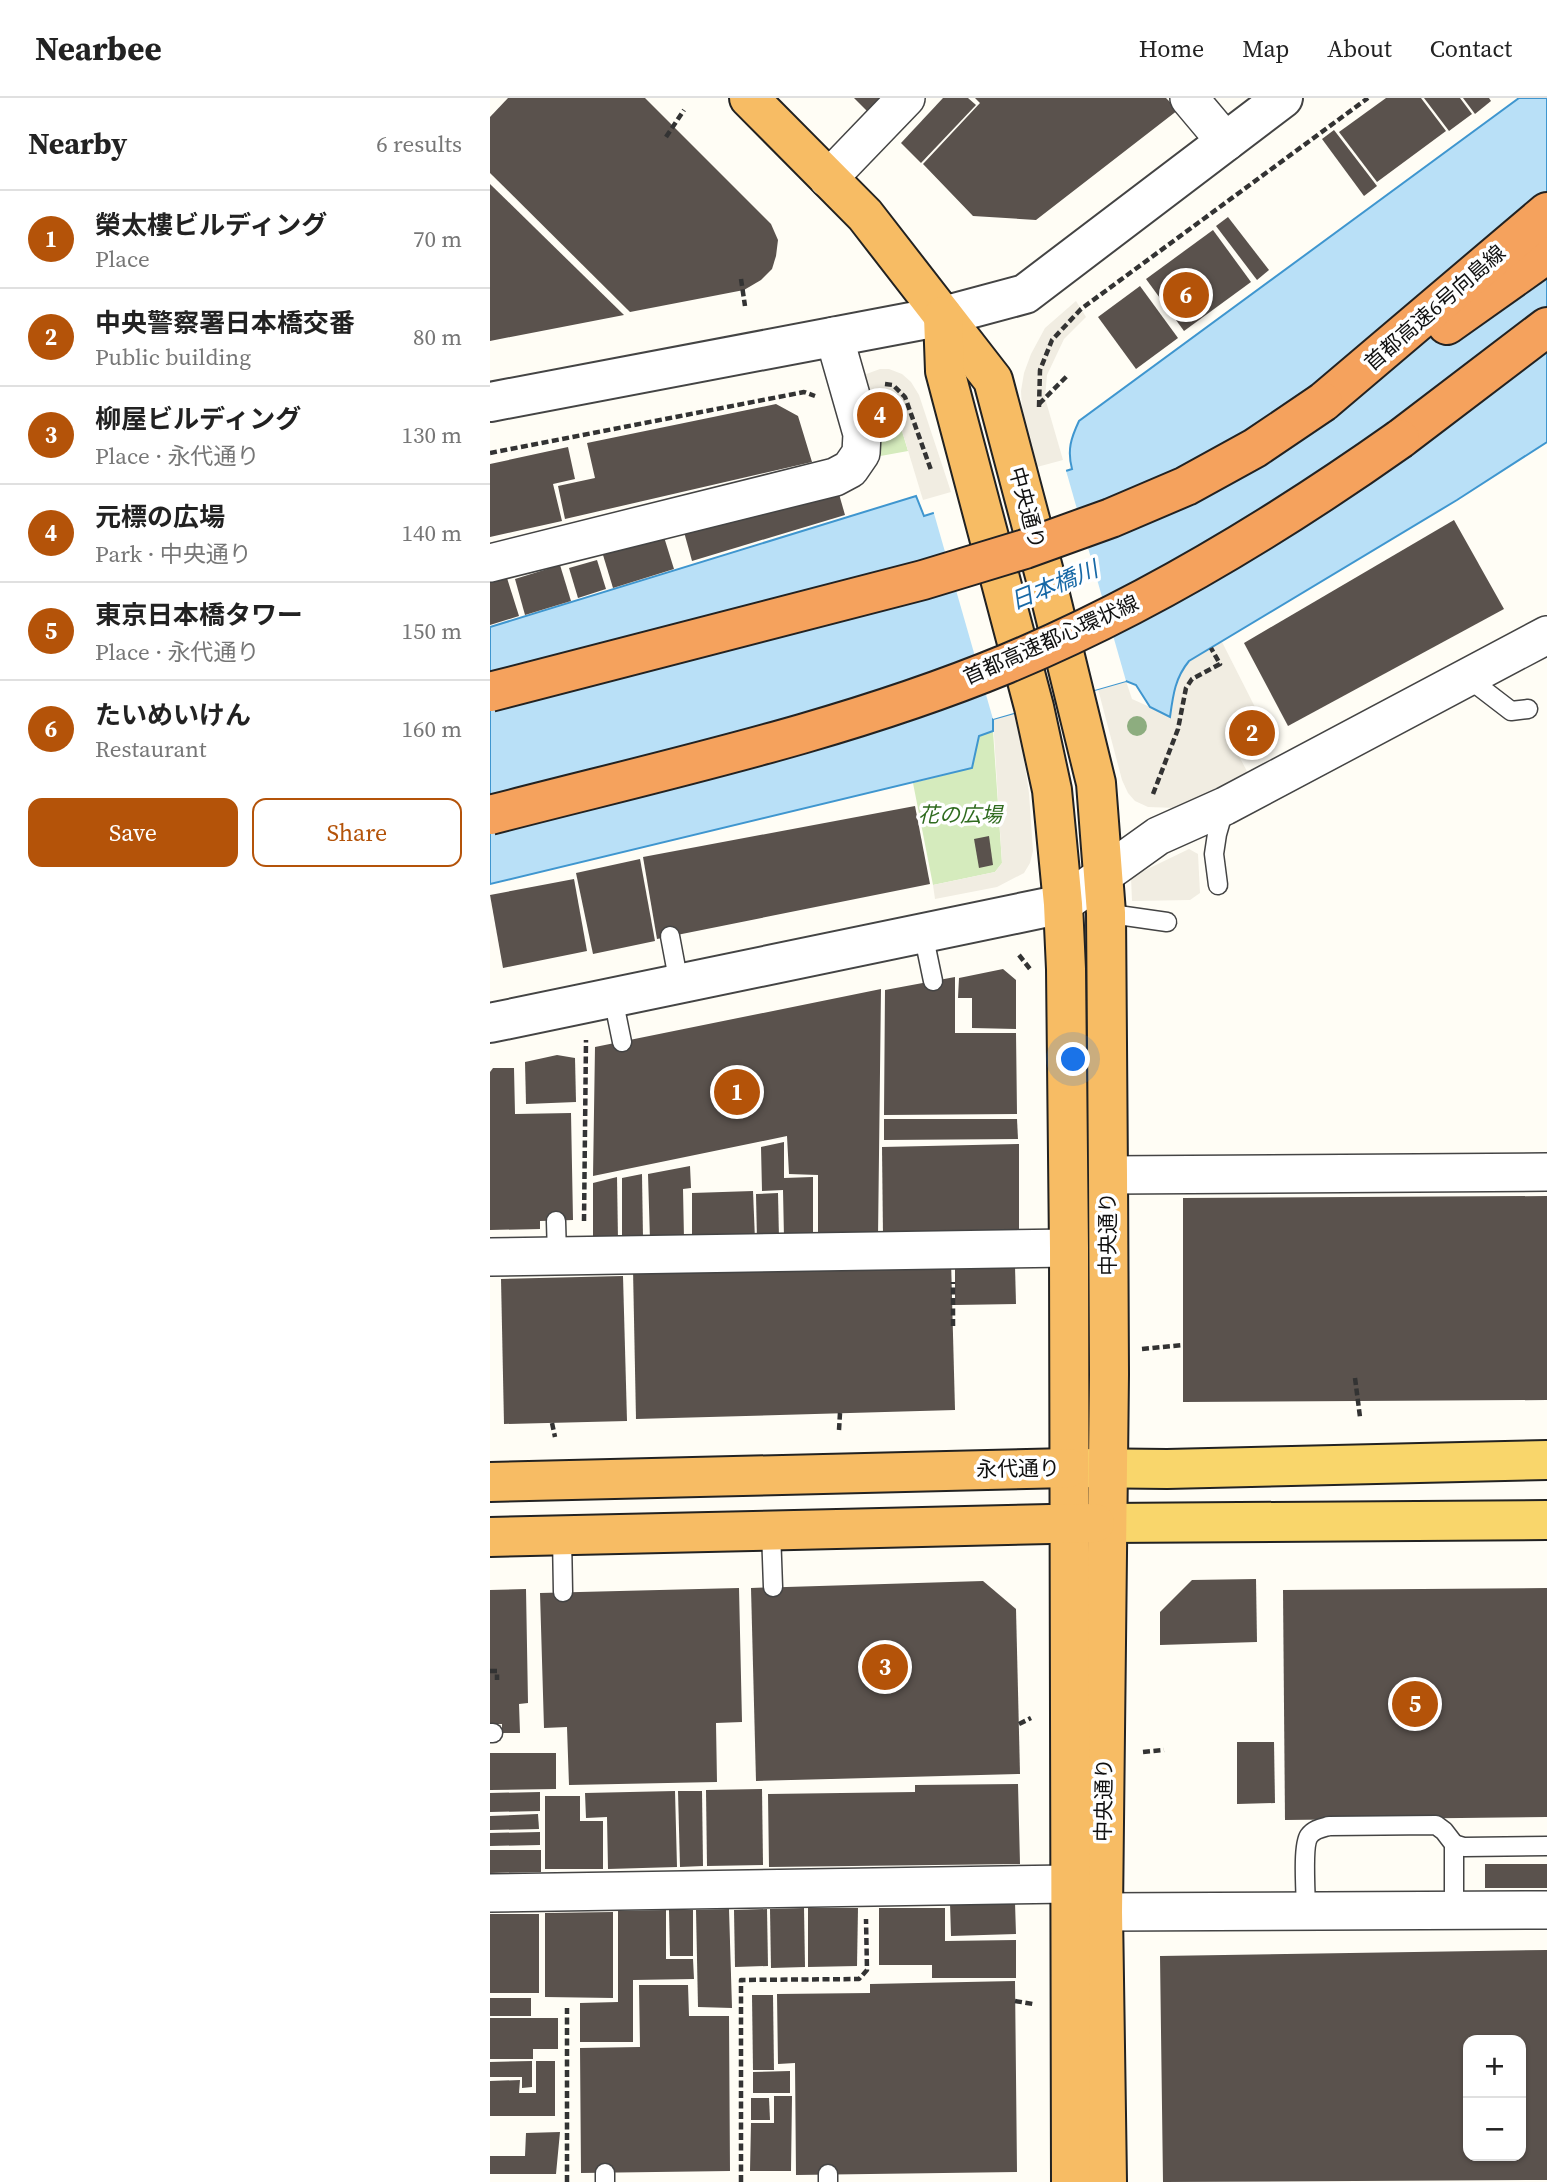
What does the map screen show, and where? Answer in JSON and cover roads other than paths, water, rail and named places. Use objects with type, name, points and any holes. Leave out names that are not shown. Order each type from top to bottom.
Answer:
[{"type":"highway","name":"中央通り","points":[[749,98],[865,215],[993,380],[1096,783],[1105,895],[1108,1175],[1103,1912],[1107,2182]]},
{"type":"highway","name":"首都高速6号向島線","points":[[1323,402],[1547,212]]},
{"type":"highway","points":[[490,692],[923,580],[1025,549],[1111,518],[1186,486],[1255,448],[1323,402],[1474,308],[1547,254]]},
{"type":"highway","name":"中央通り","points":[[943,316],[946,371],[1034,707],[1052,790],[1063,904],[1069,1248],[1072,2182]]},
{"type":"highway","name":"首都高速都心環状線","points":[[490,815],[716,757],[876,711],[1055,643],[1203,566],[1310,500],[1400,439],[1547,327]]},
{"type":"highway","name":"永代通り","points":[[490,1482],[1069,1468]]},
{"type":"highway","points":[[490,1537],[1107,1523]]},
{"type":"main road","name":"永代通り","points":[[1069,1468],[1547,1460]]},
{"type":"main road","points":[[1107,1523],[1547,1520]]},
{"type":"street","points":[[828,179],[906,98]]},
{"type":"street","points":[[1189,98],[1226,142]]},
{"type":"street","points":[[490,402],[943,316],[1025,293],[1283,98]]},
{"type":"street","points":[[490,563],[835,477],[850,469],[861,453],[862,434],[834,336]]},
{"type":"street","points":[[490,1023],[1105,895],[1158,836],[1225,806],[1547,635]]},
{"type":"street","points":[[1108,1175],[1547,1172]]},
{"type":"street","points":[[490,1257],[567,1253],[691,1261],[862,1244],[953,1250],[1069,1248]]},
{"type":"street","points":[[490,1893],[794,1878],[866,1887],[1070,1884]]},
{"type":"street","points":[[1103,1912],[1547,1910]]},
{"type":"lane","points":[[1468,678],[1511,711],[1528,709]]},
{"type":"lane","points":[[1218,885],[1214,854],[1225,806]]},
{"type":"lane","points":[[1105,895],[1167,922]]},
{"type":"lane","points":[[923,933],[933,981]]},
{"type":"lane","points":[[670,936],[679,984]]},
{"type":"lane","points":[[613,998],[622,1042]]},
{"type":"lane","points":[[771,1531],[773,1587]]},
{"type":"lane","points":[[562,1536],[563,1592]]},
{"type":"lane","points":[[1307,1911],[1306,1847],[1308,1836],[1316,1829],[1329,1826],[1436,1825],[1454,1844],[1464,1847],[1547,1846]]},
{"type":"lane","points":[[1454,1844],[1454,1910]]},
{"type":"water","name":"日本橋川","points":[[1519,98],[1547,98],[1547,442],[1457,500],[1189,661],[1178,680],[1170,717],[1150,707],[1136,685],[1126,681],[993,719],[993,731],[979,736],[972,768],[490,884],[490,627],[916,496],[924,516],[1072,469],[1071,444],[1079,421]]},
{"type":"place","name":"たいめいけん","points":[[1186,295]]},
{"type":"place","name":"元標の広場","points":[[880,415]]},
{"type":"place","name":"中央警察署日本橋交番","points":[[1252,733]]},
{"type":"place","name":"榮太樓ビルディング","points":[[737,1092]]},
{"type":"place","name":"柳屋ビルディング","points":[[885,1667]]},
{"type":"place","name":"東京日本橋タワー","points":[[1415,1704]]},
{"type":"park label","name":"花の広場","points":[[960,815]]}]
